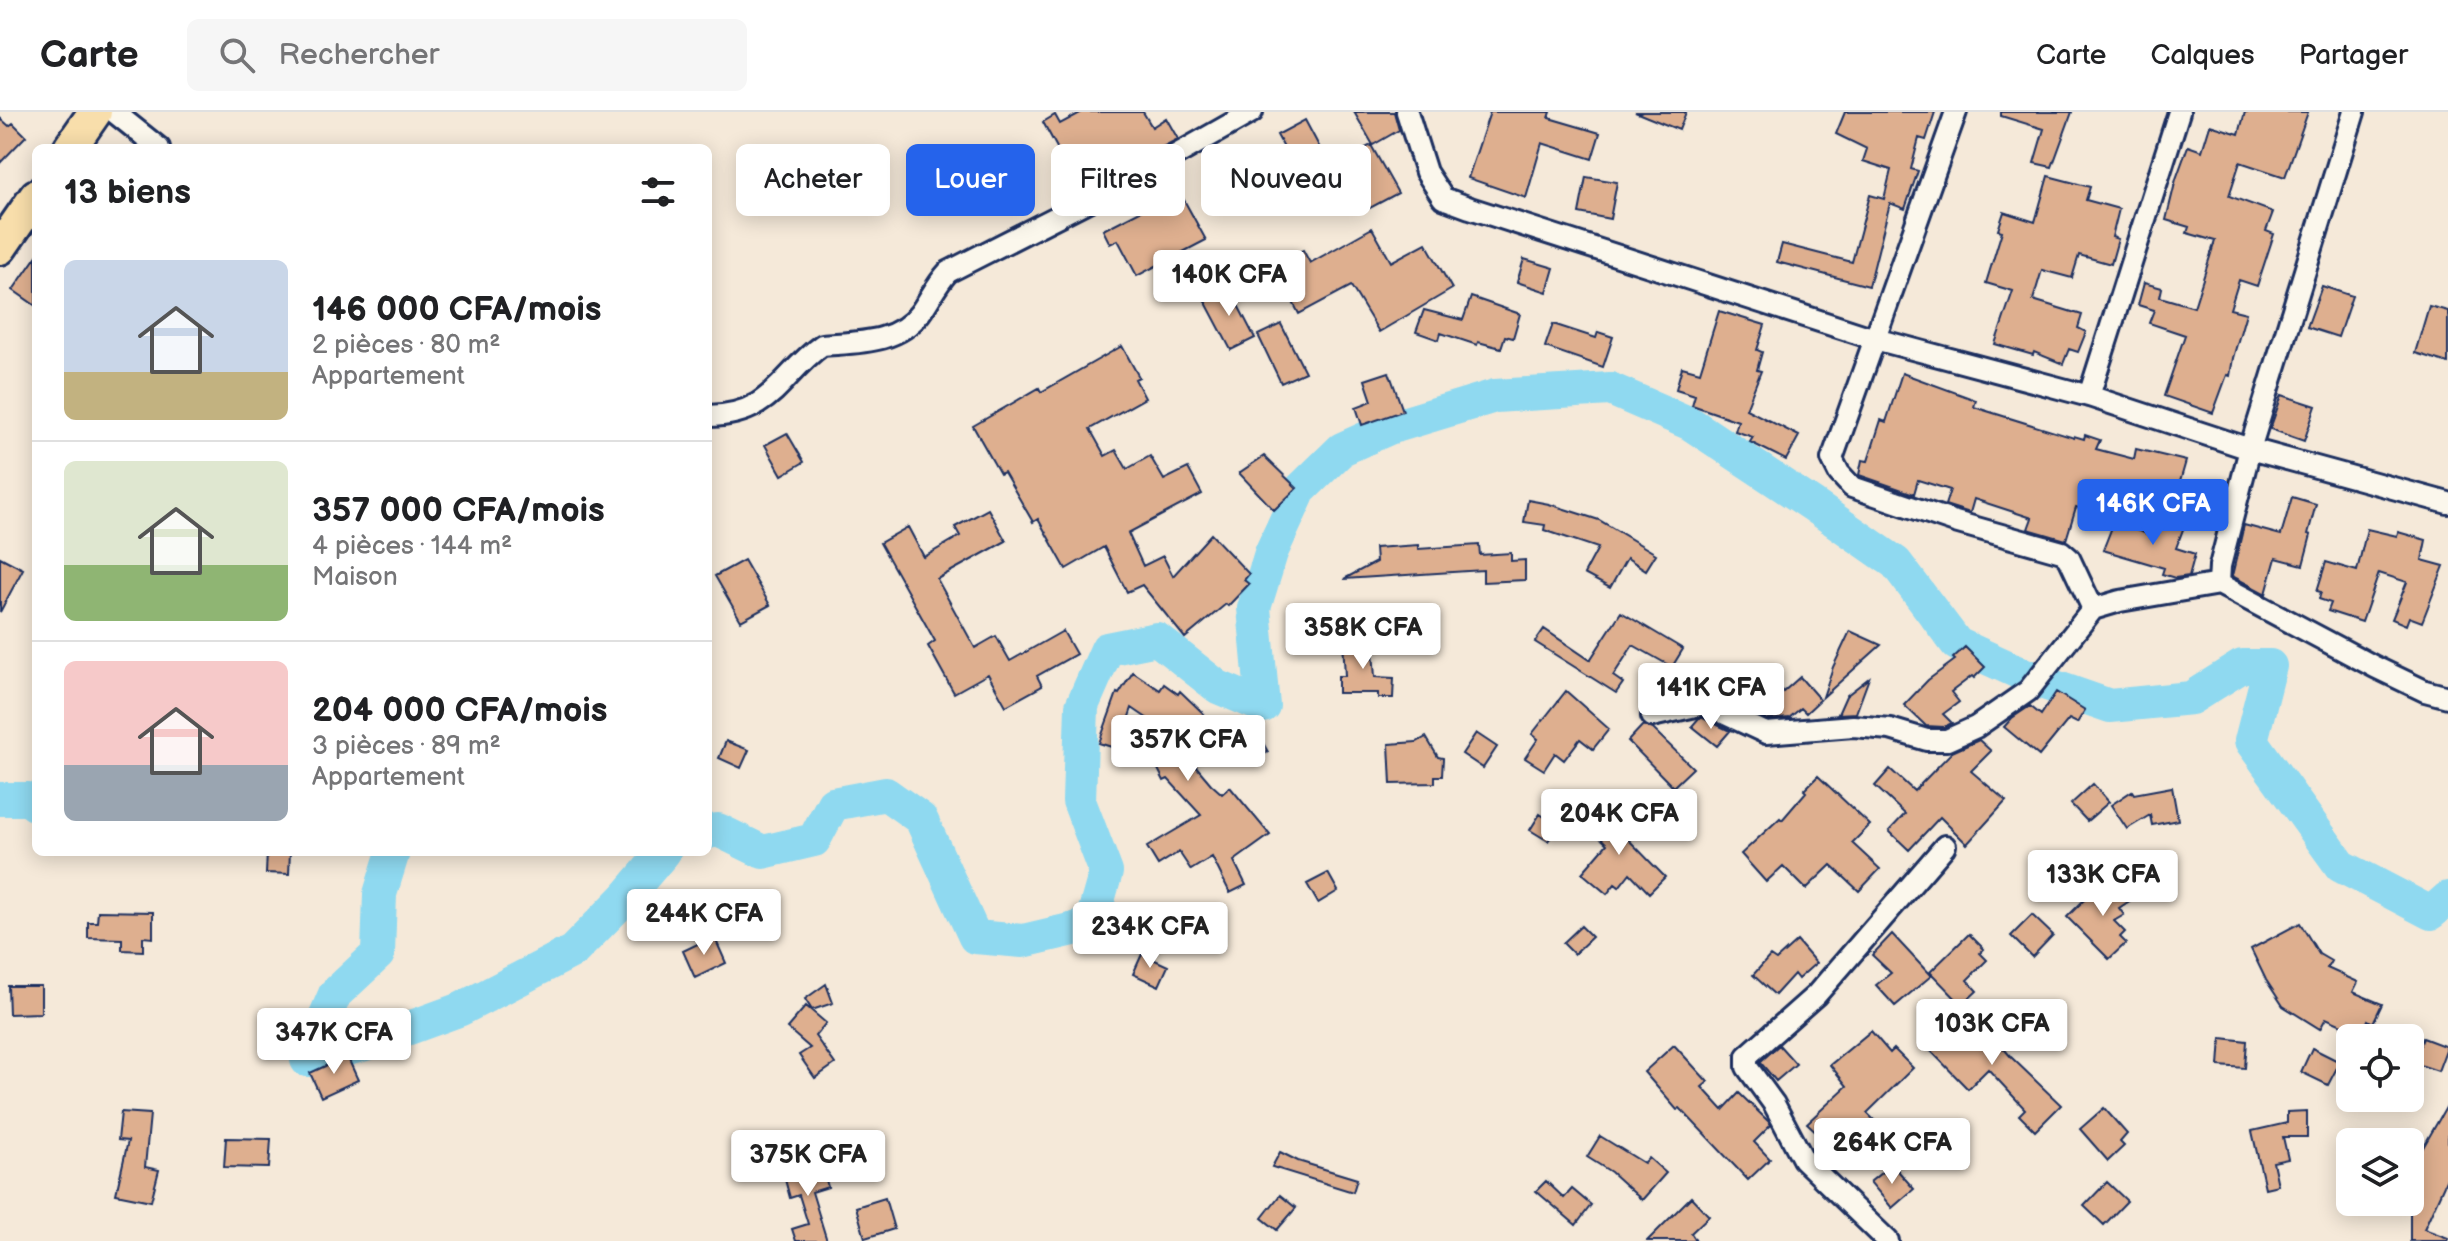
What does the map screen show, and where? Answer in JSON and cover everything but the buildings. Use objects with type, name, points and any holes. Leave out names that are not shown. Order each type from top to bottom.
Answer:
[{"type":"main road","points":[[73,144],[95,112]]},
{"type":"main road","points":[[0,248],[32,202]]},
{"type":"street","points":[[114,112],[154,144]]},
{"type":"street","points":[[712,416],[726,416],[750,408],[779,388],[822,345],[871,341],[906,328],[920,312],[935,285],[948,272],[1153,168],[1252,112]]},
{"type":"street","points":[[1407,112],[1426,172],[1443,198],[1875,339],[2089,396],[2250,449],[2448,503]]},
{"type":"street","points":[[1956,112],[1832,459],[1839,473],[1852,487],[1955,522],[2062,552],[2069,558],[2093,609]]},
{"type":"street","points":[[2089,396],[2179,112]]},
{"type":"street","points":[[2219,584],[2220,566],[2250,449],[2354,112]]},
{"type":"street","points":[[1652,716],[1704,704],[1766,733],[1853,726],[1890,729],[1927,740],[1947,740],[1976,727],[2028,691],[2093,609],[2219,584],[2375,667],[2425,691],[2448,697]]},
{"type":"street","points":[[1888,1241],[1803,1159],[1774,1104],[1747,1067],[1747,1056],[1816,995],[1945,846]]},
{"type":"waterway","points":[[712,831],[718,830],[763,852],[814,840],[833,804],[886,794],[921,819],[975,937],[1023,941],[1091,925],[1106,872],[1079,801],[1082,706],[1107,649],[1157,639],[1218,687],[1263,706],[1254,608],[1271,553],[1300,490],[1342,449],[1389,428],[1495,396],[1610,389],[1691,424],[1813,505],[1896,563],[1957,644],[2038,681],[2110,706],[2191,698],[2242,666],[2270,666],[2251,741],[2341,866],[2431,913],[2448,898]]},
{"type":"waterway","points":[[0,799],[28,799],[32,802]]},
{"type":"waterway","points":[[392,856],[380,894],[378,954],[335,994],[307,1060],[365,1044],[461,1009],[573,951],[661,856]]}]
